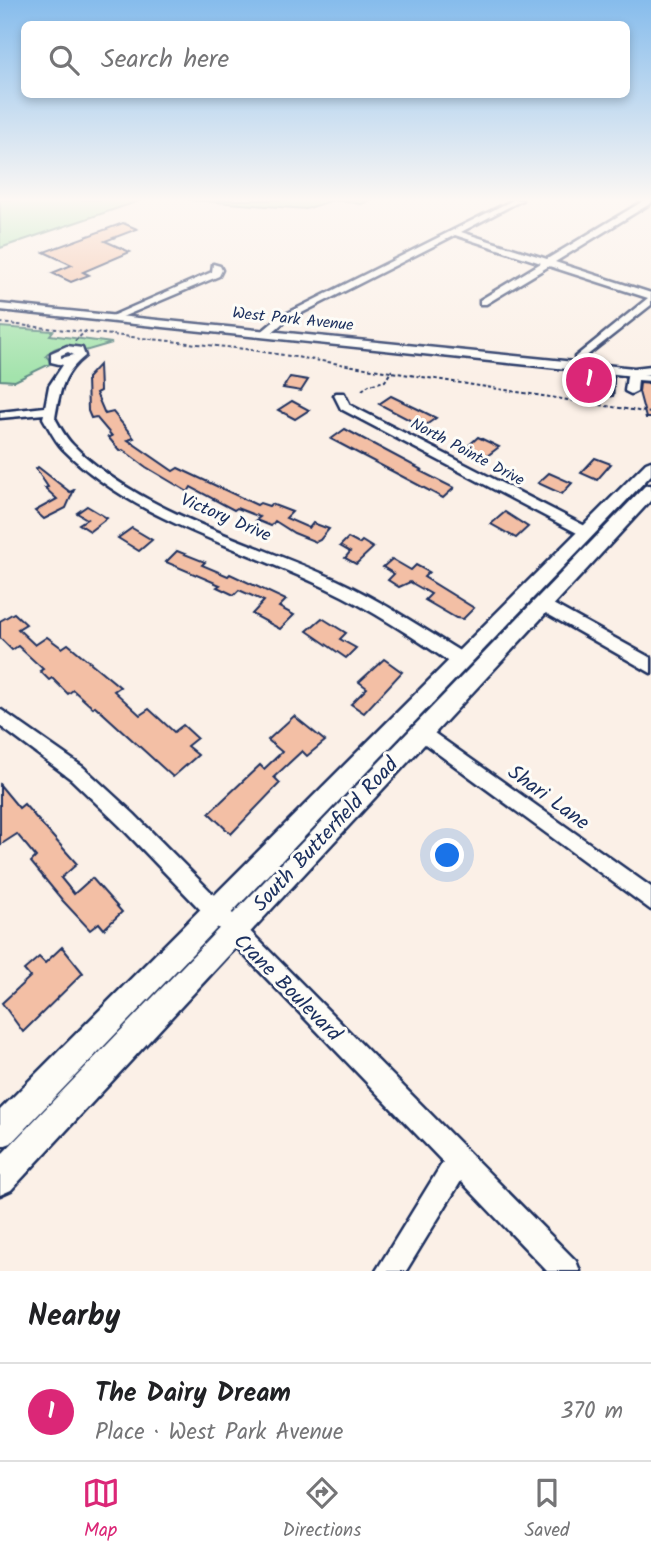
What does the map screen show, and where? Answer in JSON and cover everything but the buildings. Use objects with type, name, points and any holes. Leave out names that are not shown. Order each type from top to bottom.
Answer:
[{"type":"main road","name":"West Park Avenue","points":[[0,307],[643,373]]},
{"type":"main road","name":"West Park Avenue","points":[[583,365],[632,365],[643,373]]},
{"type":"main road","name":"South Butterfield Road","points":[[0,1180],[224,923],[460,660],[651,466]]},
{"type":"main road","name":"South Butterfield Road","points":[[0,1132],[224,923],[420,732],[651,490]]},
{"type":"street","points":[[265,333],[281,320],[400,259]]},
{"type":"street","points":[[540,259],[651,298]]},
{"type":"street","points":[[483,302],[553,259]]},
{"type":"street","points":[[112,318],[216,274],[219,270],[216,265]]},
{"type":"street","points":[[610,369],[608,393],[574,386],[583,365],[580,357],[583,353],[651,298]]},
{"type":"street","points":[[0,415],[48,410],[69,355]]},
{"type":"street","points":[[631,391],[643,373]]},
{"type":"street","name":"North Pointe Drive","points":[[340,395],[345,407],[586,532]]},
{"type":"street","name":"Victory Drive","points":[[48,410],[52,427],[63,442],[125,490],[182,520],[336,586],[460,660]]},
{"type":"street","points":[[542,604],[651,666]]},
{"type":"street","name":"Crane Boulevard","points":[[0,716],[77,773],[127,820],[224,923],[566,1271]]},
{"type":"street","name":"Shari Lane","points":[[420,732],[651,900]]},
{"type":"street","points":[[390,1271],[459,1160]]},
{"type":"path","points":[[0,323],[88,329],[392,370],[651,413]]},
{"type":"path","points":[[69,355],[88,329]]},
{"type":"path","points":[[362,390],[369,385],[385,381],[392,370]]},
{"type":"green space","points":[[0,327],[53,331],[50,335],[112,343],[85,351],[75,347],[59,347],[46,356],[52,363],[15,381],[0,380]]},
{"type":"place","name":"The Dairy Dream","points":[[589,380]]}]
